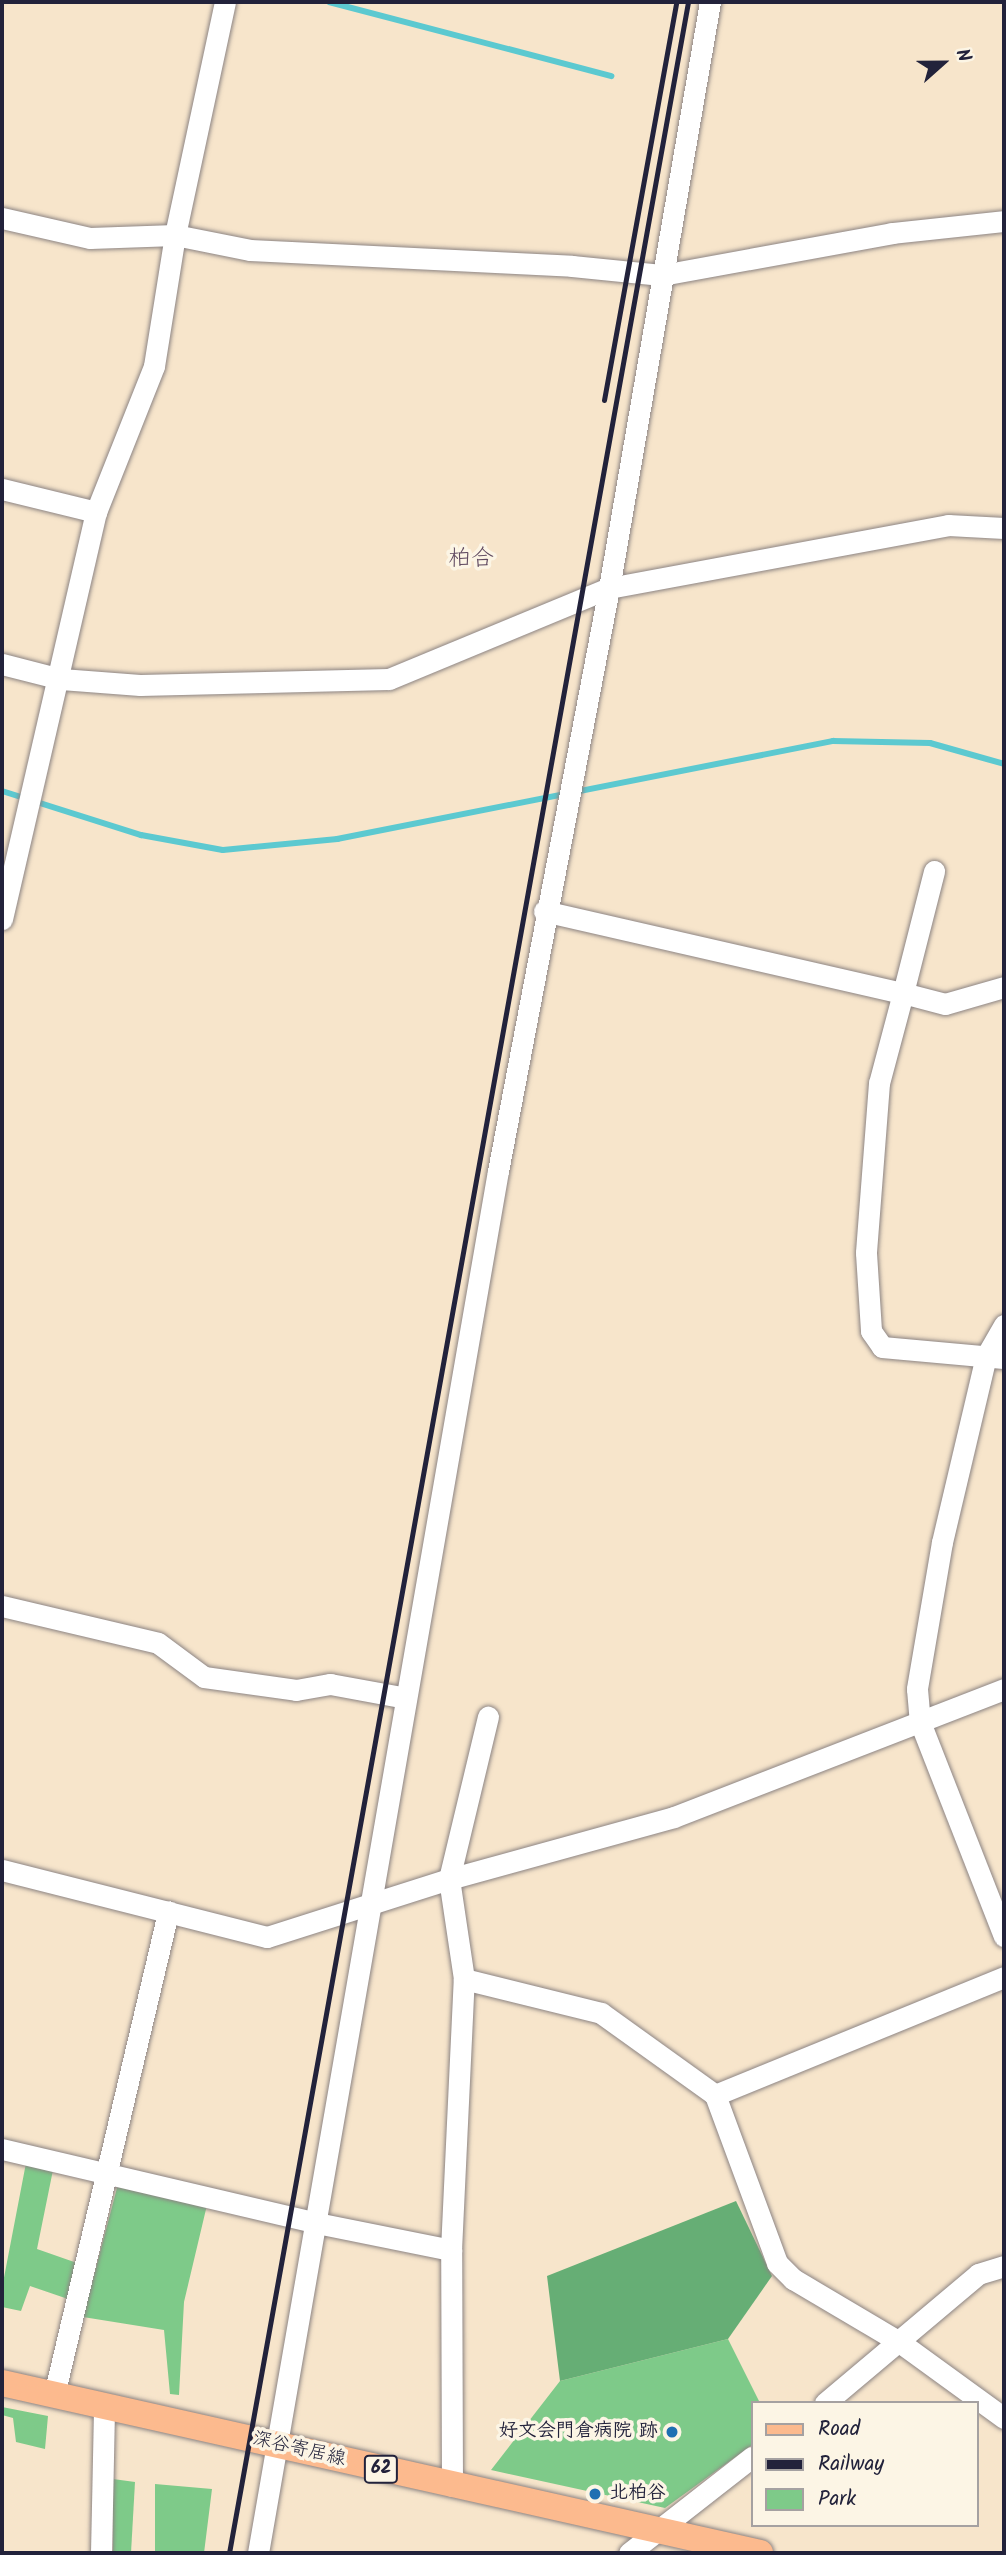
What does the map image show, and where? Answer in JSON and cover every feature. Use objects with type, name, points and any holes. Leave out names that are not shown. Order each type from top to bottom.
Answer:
[{"type":"main road","name":"深谷寄居線","points":[[2,2383],[452,2487],[760,2553]]},
{"type":"street","points":[[2,919],[61,679],[96,512],[154,366],[175,235],[225,2]]},
{"type":"street","points":[[258,2553],[544,911],[609,588],[710,2]]},
{"type":"street","points":[[2,218],[90,238],[175,235],[250,250],[572,266],[662,275],[892,233],[1004,220]]},
{"type":"street","points":[[2,489],[96,512]]},
{"type":"street","points":[[2,664],[61,679],[140,685],[388,678],[609,588],[948,525],[1004,528]]},
{"type":"street","points":[[934,871],[879,1083],[866,1253],[871,1331],[882,1347],[995,1357]]},
{"type":"street","points":[[544,911],[945,1004],[1004,987]]},
{"type":"street","points":[[1004,1325],[942,1542],[917,1689],[920,1722],[1004,1936]]},
{"type":"street","points":[[2,1606],[158,1643],[204,1677],[296,1690],[330,1684],[407,1698]]},
{"type":"street","points":[[2,1870],[267,1937],[370,1907],[449,1879],[674,1817],[1004,1689]]},
{"type":"street","points":[[452,2487],[451,2250],[464,1979],[449,1879],[488,1717]]},
{"type":"street","points":[[54,2395],[168,1911]]},
{"type":"street","points":[[715,2095],[1004,1977]]},
{"type":"street","points":[[464,1979],[601,2013],[715,2095],[777,2263],[793,2278],[898,2341],[1004,2418]]},
{"type":"street","points":[[2,2148],[317,2223],[451,2250]]},
{"type":"street","points":[[827,2401],[978,2274],[1004,2266]]},
{"type":"street","points":[[101,2553],[104,2406]]},
{"type":"street","points":[[629,2553],[750,2459]]},
{"type":"green space","points":[[26,2163],[53,2170],[37,2249],[77,2263],[68,2299],[30,2286],[21,2311],[2,2307],[2,2288]]},
{"type":"green space","points":[[118,2184],[207,2205],[184,2302],[179,2395],[170,2394],[164,2330],[83,2317]]},
{"type":"green space","points":[[736,2201],[772,2276],[728,2339],[560,2381],[547,2276]]},
{"type":"green space","points":[[728,2339],[759,2401],[750,2401],[750,2446],[665,2508],[491,2470],[560,2381]]},
{"type":"green space","points":[[2,2407],[48,2416],[45,2449],[16,2442],[13,2418],[2,2415]]},
{"type":"green space","points":[[113,2479],[135,2482],[131,2553],[113,2553]]},
{"type":"green space","points":[[155,2484],[212,2489],[204,2553],[155,2553]]},
{"type":"waterway","points":[[329,2],[611,76]]},
{"type":"waterway","points":[[2,791],[141,835],[223,850],[337,839],[833,741],[930,743],[1004,764]]},
{"type":"railway","points":[[604,400],[676,2]]},
{"type":"railway","points":[[229,2553],[688,2]]},
{"type":"place","name":"好文会門倉病院 跡","points":[[672,2432]]},
{"type":"place","name":"北柏谷","points":[[595,2494]]},
{"type":"district","name":"柏合","points":[[471,559]]}]
